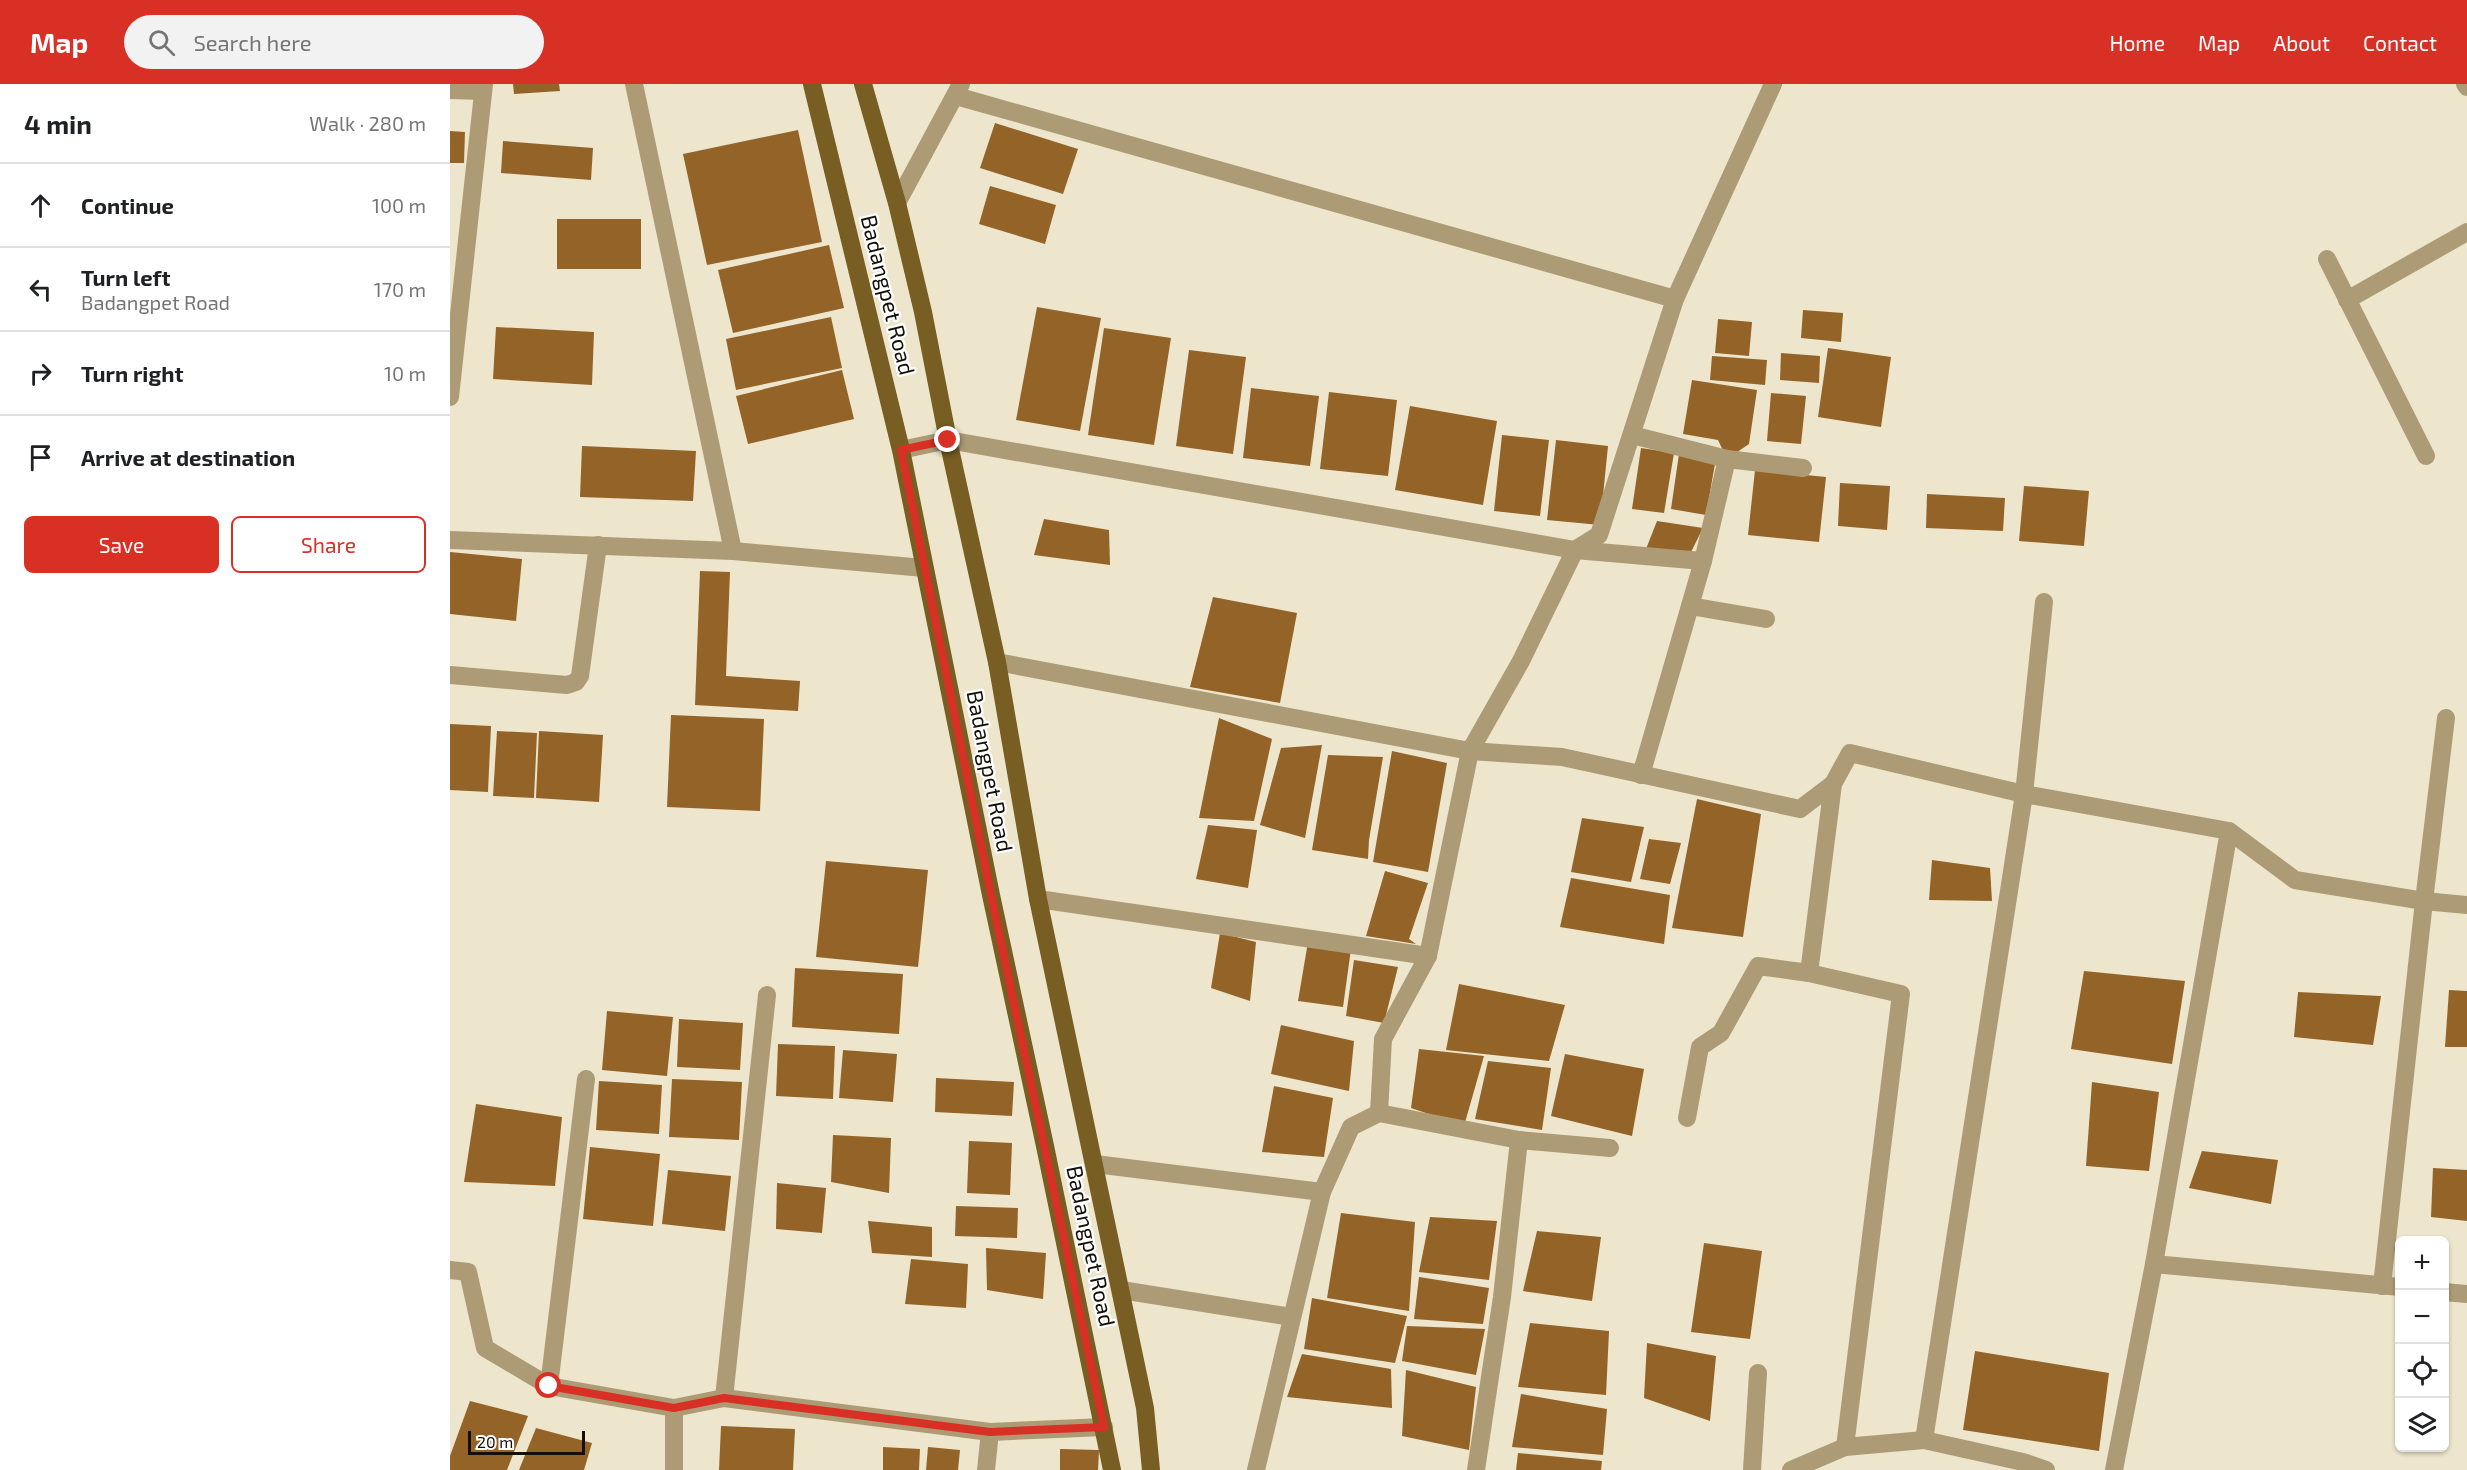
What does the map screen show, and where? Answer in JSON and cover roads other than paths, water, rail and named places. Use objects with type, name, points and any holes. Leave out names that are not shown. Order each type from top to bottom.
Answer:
[{"type":"main road","name":"Badangpet Road","points":[[812,84],[901,450],[991,895],[1112,1470]]},
{"type":"main road","name":"Badangpet Road","points":[[863,84],[897,203],[923,312],[948,440],[997,662],[1038,899],[1145,1408],[1151,1470]]},
{"type":"street","points":[[634,84],[733,551]]},
{"type":"street","points":[[1379,1113],[1383,1039],[1428,957],[1470,751],[1521,661],[1575,550],[1599,535],[1676,299],[1773,84]]},
{"type":"street","points":[[450,90],[484,88],[450,397]]},
{"type":"street","points":[[897,203],[958,90],[1676,299]]},
{"type":"street","points":[[2347,300],[2467,232]]},
{"type":"street","points":[[2327,259],[2426,456]]},
{"type":"street","points":[[1632,435],[1727,459],[1803,468]]},
{"type":"street","points":[[901,450],[948,440],[1575,550],[1703,561]]},
{"type":"street","points":[[1641,775],[1703,561],[1727,459]]},
{"type":"street","points":[[450,540],[733,551],[924,568]]},
{"type":"street","points":[[450,675],[567,685],[576,682],[580,676],[598,545]]},
{"type":"street","points":[[1924,1440],[2024,794],[2044,602]]},
{"type":"street","points":[[1690,606],[1766,619]]},
{"type":"street","points":[[997,662],[1470,751],[1562,757],[1800,809],[1833,784]]},
{"type":"street","points":[[2154,1264],[2391,1287],[2424,901],[2446,718]]},
{"type":"street","points":[[1809,973],[1833,784],[1850,753],[2024,794],[2229,831],[2295,880],[2424,901],[2467,905]]},
{"type":"street","points":[[2114,1470],[2154,1264],[2229,831]]},
{"type":"street","points":[[1038,899],[1428,957]]},
{"type":"street","points":[[1687,1118],[1700,1047],[1721,1033],[1758,966],[1809,973],[1901,994],[1845,1447]]},
{"type":"street","points":[[724,1398],[767,995]]},
{"type":"street","points":[[549,1386],[586,1079]]},
{"type":"street","points":[[1256,1470],[1322,1192],[1351,1127],[1379,1113],[1519,1140],[1610,1148]]},
{"type":"street","points":[[1476,1470],[1502,1297],[1519,1140]]},
{"type":"street","points":[[1095,1164],[1322,1192]]},
{"type":"street","points":[[450,1270],[468,1272],[485,1348],[549,1386],[674,1408],[724,1398],[990,1432],[1104,1427]]},
{"type":"street","points":[[1121,1290],[1292,1317]]},
{"type":"street","points":[[2449,1292],[2467,1294]]},
{"type":"street","points":[[1752,1470],[1758,1373]]},
{"type":"street","points":[[674,1408],[675,1470]]},
{"type":"street","points":[[986,1470],[990,1432]]},
{"type":"street","points":[[1791,1470],[1845,1447],[1924,1440],[2022,1466],[2046,1470]]}]
